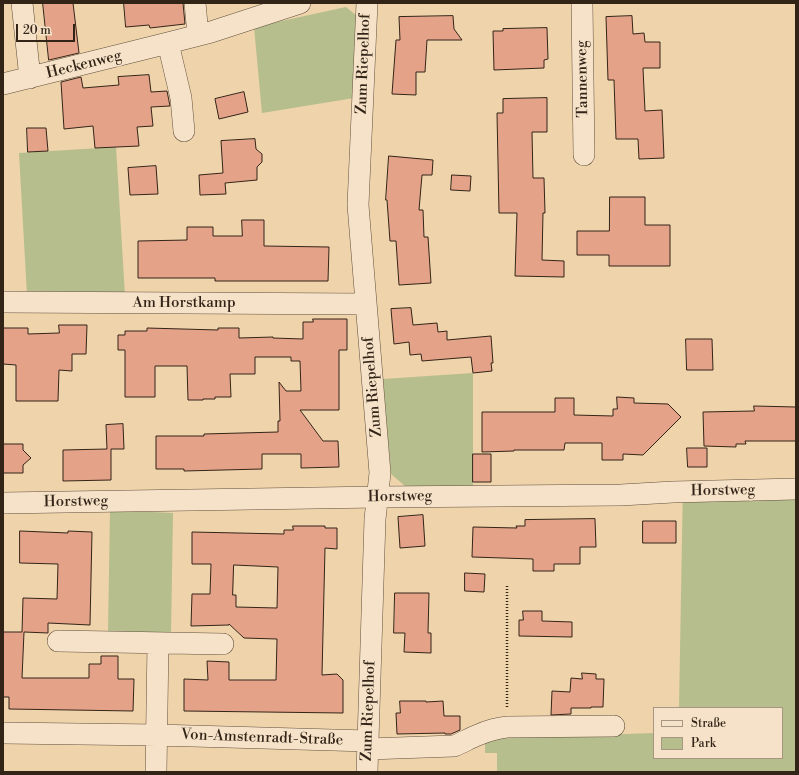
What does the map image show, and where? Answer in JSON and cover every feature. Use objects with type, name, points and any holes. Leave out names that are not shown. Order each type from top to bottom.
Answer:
[{"type":"street","points":[[22,3],[30,78]]},
{"type":"street","points":[[195,3],[204,33]]},
{"type":"street","points":[[204,33],[209,3]]},
{"type":"street","name":"Heckenweg","points":[[3,84],[168,43],[300,3]]},
{"type":"street","name":"Zum Riepelhof","points":[[367,3],[358,205],[380,473],[375,519],[367,772]]},
{"type":"street","name":"Tannenweg","points":[[582,3],[584,155]]},
{"type":"street","points":[[168,43],[182,98],[184,131]]},
{"type":"street","name":"Am Horstkamp","points":[[3,302],[366,304]]},
{"type":"street","name":"Horstweg","points":[[3,503],[621,495],[673,492],[796,489]]},
{"type":"street","points":[[58,641],[223,644]]},
{"type":"street","points":[[156,772],[158,643]]},
{"type":"street","name":"Von-Amstenradt-Straße","points":[[3,733],[157,735],[368,745],[454,746],[498,728],[614,726]]},
{"type":"path","points":[[507,586],[507,727]]},
{"type":"green space","points":[[346,7],[357,16],[354,98],[262,113],[254,27]]},
{"type":"green space","points":[[116,147],[125,296],[27,295],[19,153]]},
{"type":"green space","points":[[473,373],[473,486],[405,486],[391,474],[383,379]]},
{"type":"green space","points":[[796,480],[796,772],[497,772],[497,753],[485,753],[485,739],[653,733],[653,759],[783,759],[783,707],[679,707],[683,482]]},
{"type":"green space","points":[[110,510],[173,513],[171,634],[108,633]]},
{"type":"building","points":[[43,3],[73,3],[79,53],[49,60]]},
{"type":"building","points":[[124,3],[183,3],[185,24],[150,28],[149,25],[126,27]]},
{"type":"building","points":[[453,16],[454,29],[462,40],[427,40],[425,72],[416,72],[416,95],[392,94],[396,40],[400,40],[399,17]]},
{"type":"building","points":[[632,16],[633,34],[644,33],[645,42],[660,42],[660,68],[643,68],[645,111],[662,110],[664,158],[639,159],[638,139],[616,139],[614,80],[608,80],[606,17]]},
{"type":"building","points":[[547,28],[548,59],[544,60],[544,68],[494,70],[493,31],[503,31],[503,29]]},
{"type":"building","points":[[149,75],[151,92],[167,91],[170,106],[151,107],[153,126],[137,127],[139,146],[95,148],[93,126],[64,129],[61,82],[81,77],[83,88],[119,85],[118,77]]},
{"type":"building","points":[[244,92],[248,112],[219,119],[215,99]]},
{"type":"building","points":[[547,98],[547,132],[532,132],[533,178],[544,178],[545,213],[543,213],[542,260],[564,261],[564,277],[515,276],[517,213],[499,213],[497,113],[503,113],[503,99]]},
{"type":"building","points":[[27,128],[46,128],[48,151],[28,152]]},
{"type":"building","points":[[255,139],[256,149],[262,154],[262,162],[257,167],[257,180],[225,183],[226,194],[200,195],[199,175],[223,173],[221,141]]},
{"type":"building","points":[[389,156],[433,160],[432,175],[422,175],[419,210],[423,210],[424,237],[428,237],[431,283],[399,285],[396,241],[390,241],[386,200]]},
{"type":"building","points":[[156,166],[158,194],[130,195],[128,168]]},
{"type":"building","points":[[452,175],[471,176],[470,191],[451,190]]},
{"type":"building","points":[[610,197],[645,197],[645,225],[670,225],[670,266],[609,266],[609,255],[577,255],[577,231],[609,231]]},
{"type":"building","points":[[242,220],[264,220],[264,246],[329,247],[328,281],[215,281],[215,278],[138,278],[138,241],[187,240],[187,227],[213,227],[213,236],[242,236]]},
{"type":"building","points":[[411,308],[413,325],[437,323],[438,332],[447,331],[447,340],[491,336],[493,363],[491,363],[492,371],[473,373],[471,357],[422,361],[421,354],[410,355],[409,342],[394,344],[391,309]]},
{"type":"building","points":[[313,319],[347,319],[347,350],[339,350],[339,410],[300,410],[323,441],[338,441],[339,467],[301,468],[301,454],[262,454],[262,469],[184,471],[184,469],[156,469],[156,436],[204,436],[204,434],[278,432],[278,421],[280,421],[279,382],[286,391],[301,391],[300,361],[291,361],[291,357],[255,357],[255,374],[230,374],[231,397],[215,397],[215,399],[203,400],[188,400],[187,366],[155,366],[155,397],[125,397],[125,350],[118,350],[118,335],[125,335],[125,331],[147,331],[147,328],[218,330],[218,328],[239,328],[239,338],[273,337],[303,339],[303,322],[313,322]]},
{"type":"building","points":[[59,325],[87,325],[86,354],[72,354],[72,371],[59,370],[58,401],[16,401],[16,365],[3,364],[3,328],[28,328],[28,334],[59,333]]},
{"type":"building","points":[[686,339],[712,339],[713,370],[687,370]]},
{"type":"building","points":[[617,397],[634,398],[634,403],[668,404],[681,417],[643,455],[623,454],[623,460],[602,460],[602,443],[565,443],[564,450],[514,450],[482,452],[482,412],[555,412],[555,398],[574,398],[574,415],[613,416],[613,409],[617,409]]},
{"type":"building","points":[[754,406],[796,407],[796,441],[745,441],[746,444],[736,444],[736,447],[704,446],[703,412],[754,411]]},
{"type":"building","points":[[123,424],[124,449],[111,449],[111,480],[63,481],[63,450],[107,449],[106,425]]},
{"type":"building","points":[[3,444],[23,444],[23,450],[31,458],[23,465],[23,473],[3,473]]},
{"type":"building","points":[[687,448],[707,448],[707,467],[688,467]]},
{"type":"building","points":[[473,454],[491,454],[491,482],[473,482]]},
{"type":"building","points":[[423,515],[425,546],[400,548],[398,517]]},
{"type":"building","points":[[595,519],[596,547],[580,547],[580,564],[554,564],[554,571],[533,571],[533,559],[472,557],[473,527],[517,528],[516,526],[525,526],[525,520]]},
{"type":"building","points":[[643,521],[676,521],[676,543],[643,543]]},
{"type":"building","points":[[293,526],[325,526],[325,528],[337,528],[337,549],[325,548],[322,675],[337,674],[343,680],[343,713],[184,711],[184,679],[208,680],[207,661],[229,662],[229,680],[276,680],[277,639],[244,638],[229,624],[191,626],[192,594],[210,594],[211,564],[192,564],[192,532],[284,534],[284,530],[293,530]],"holes":[[[234,565],[278,567],[277,608],[236,607],[236,595],[233,595]]]},
{"type":"building","points":[[20,531],[68,533],[68,531],[92,532],[90,625],[48,623],[48,633],[24,632],[22,678],[89,678],[89,664],[101,664],[101,656],[118,656],[118,679],[134,679],[133,711],[9,709],[9,697],[3,697],[3,632],[22,632],[23,598],[57,599],[58,564],[20,563]]},
{"type":"building","points":[[465,573],[485,574],[484,592],[465,591]]},
{"type":"building","points":[[395,593],[429,593],[428,633],[431,633],[431,653],[404,652],[405,633],[394,633]]},
{"type":"building","points":[[523,611],[542,611],[542,621],[572,622],[572,637],[519,636],[519,620],[523,620]]},
{"type":"building","points":[[582,673],[596,674],[596,679],[604,679],[603,707],[571,708],[571,714],[551,715],[552,691],[570,692],[571,678],[582,679]]},
{"type":"building","points":[[400,701],[443,701],[444,716],[460,716],[460,730],[451,734],[397,734],[396,713],[400,713]]}]
